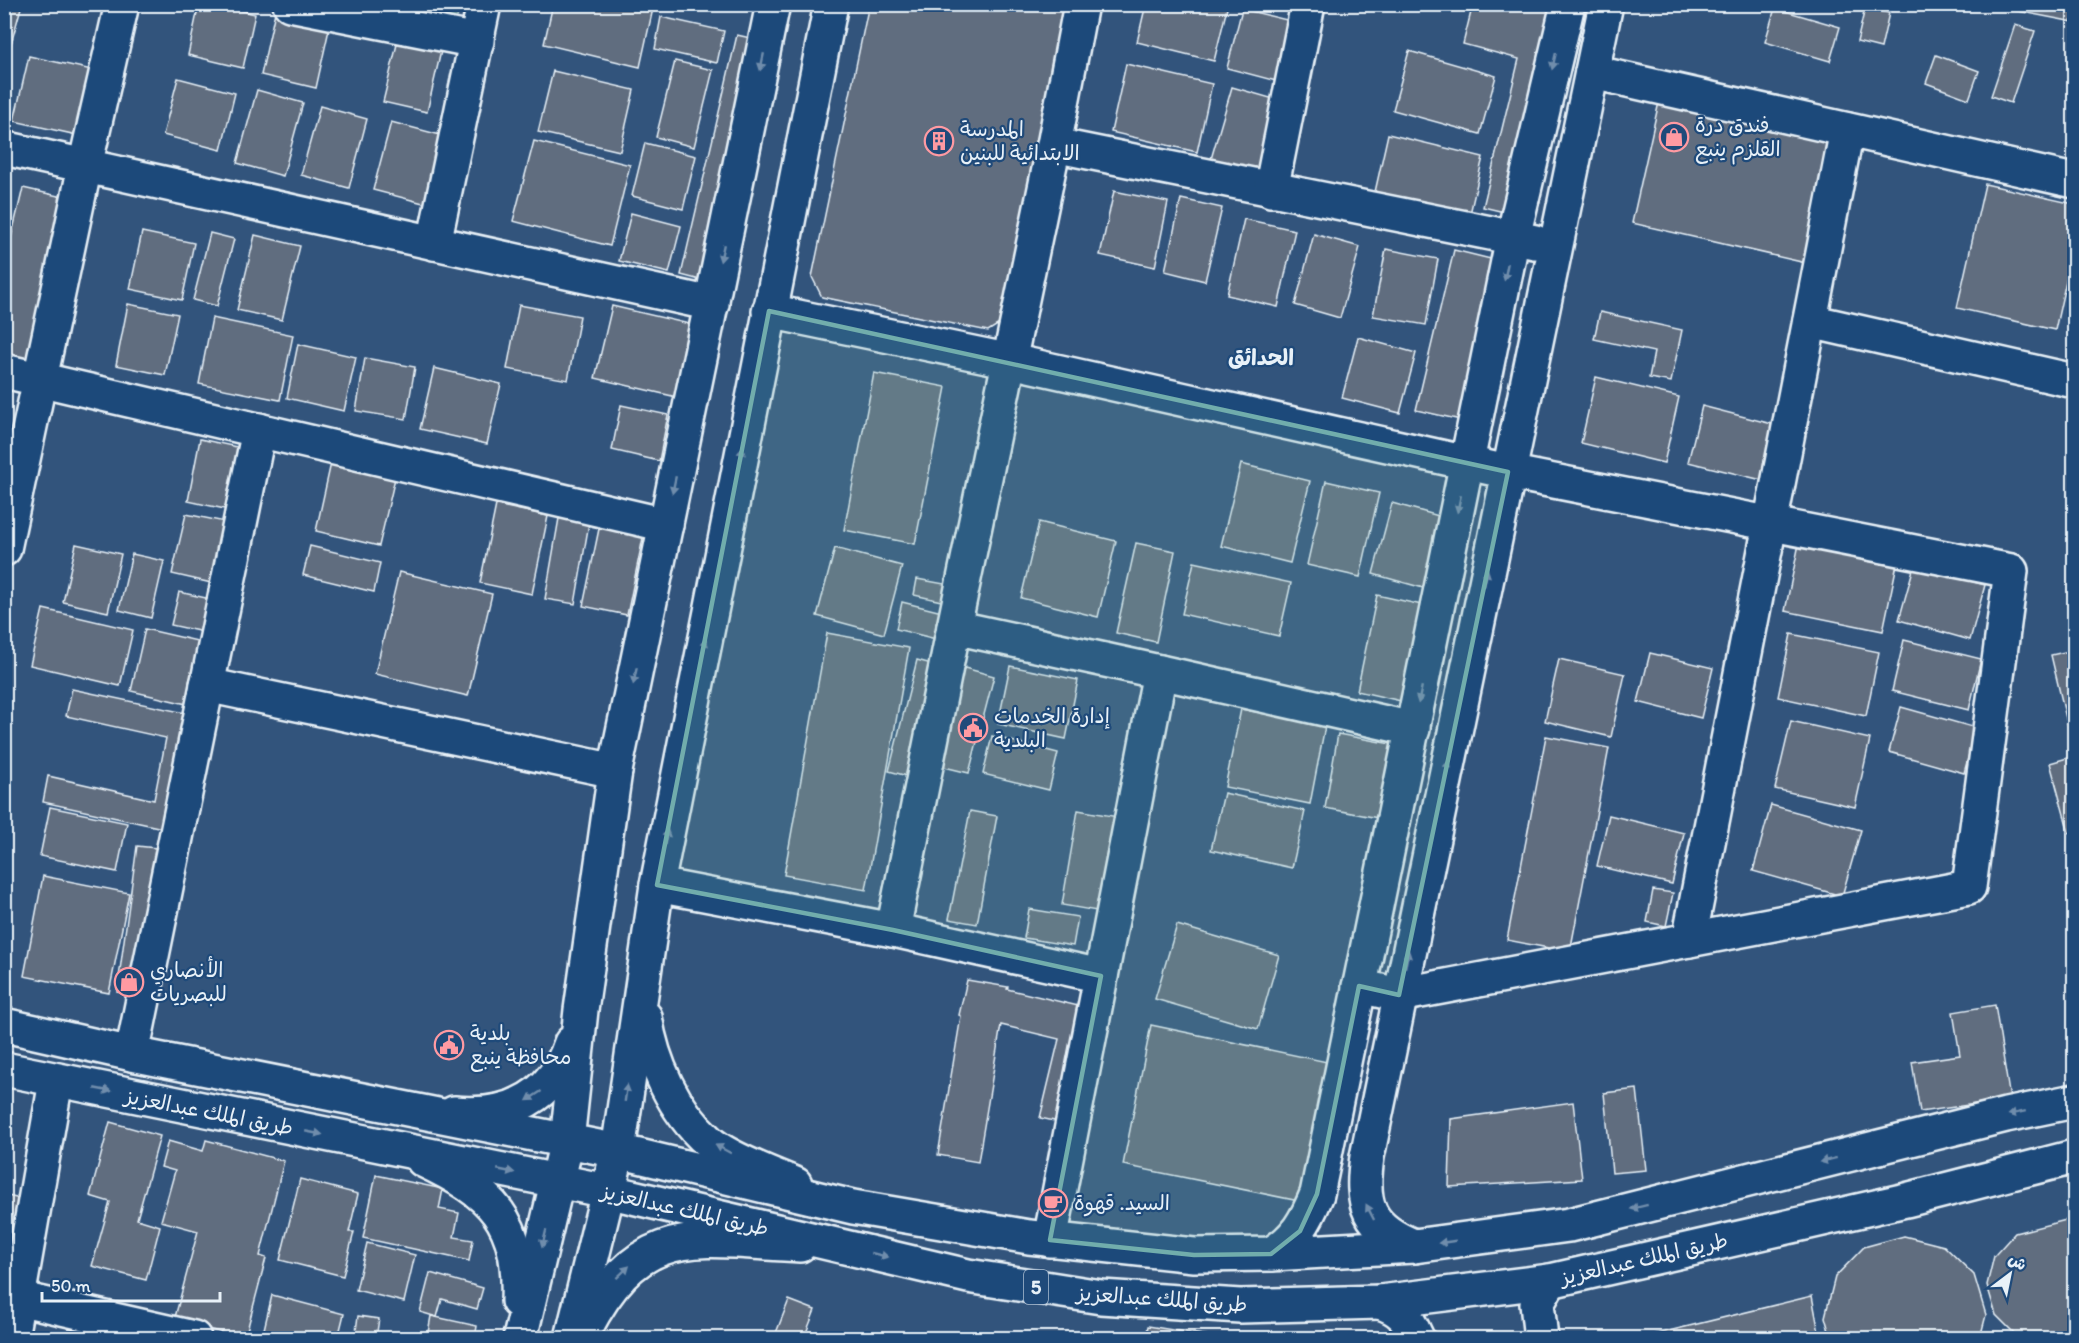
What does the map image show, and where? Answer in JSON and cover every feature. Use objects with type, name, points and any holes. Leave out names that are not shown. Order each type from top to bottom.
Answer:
[{"type":"main road","points":[[4,549],[85,166],[122,4]]},
{"type":"main road","points":[[290,4],[477,41]]},
{"type":"main road","points":[[434,243],[484,4]]},
{"type":"main road","points":[[518,1338],[567,1141],[581,1010],[615,771],[773,4]]},
{"type":"main road","points":[[572,1338],[618,1151],[657,885],[831,4]]},
{"type":"main road","points":[[892,930],[1011,361],[1081,4]]},
{"type":"main road","points":[[1271,189],[1308,4]]},
{"type":"main road","points":[[1271,1254],[1288,1244],[1308,1217],[1317,1194],[1513,237],[1568,4]]},
{"type":"main road","points":[[1414,1246],[1391,1237],[1376,1223],[1366,1206],[1363,1185],[1367,1157],[1592,72],[1595,11]]},
{"type":"main road","points":[[1592,72],[2074,180]]},
{"type":"main road","points":[[1689,940],[1847,130]]},
{"type":"main road","points":[[1054,146],[1556,246]]},
{"type":"main road","points":[[4,148],[711,304]]},
{"type":"main road","points":[[769,312],[1011,361],[1468,464],[2011,571],[1969,887],[1400,995],[1359,986]]},
{"type":"main road","points":[[1810,321],[2074,381]]},
{"type":"main road","points":[[4,371],[666,525]]},
{"type":"main road","points":[[132,1054],[259,430]]},
{"type":"main road","points":[[954,627],[1413,729]]},
{"type":"main road","points":[[1050,1240],[1160,672]]},
{"type":"main road","points":[[207,685],[615,771]]},
{"type":"main road","points":[[657,885],[892,930],[1101,976]]},
{"type":"main road","points":[[641,992],[650,1048],[662,1077],[682,1109],[709,1142],[764,1171],[853,1207]]},
{"type":"main road","points":[[398,1108],[476,1115],[505,1109],[535,1097],[552,1081],[566,1059],[581,1010]]},
{"type":"main road","name":"طريق الملك عبدالعزيز","points":[[4,1025],[132,1054],[618,1151],[853,1207],[1050,1240],[1194,1255],[1271,1254],[1414,1246],[1569,1225],[2006,1115],[2074,1101]]},
{"type":"main road","name":"طريق الملك عبدالعزيز","points":[[4,1069],[607,1191],[968,1276],[1101,1297],[1239,1306],[1380,1302],[1550,1281],[1906,1200],[2074,1157]]},
{"type":"main road","points":[[11,1338],[11,1296],[56,1081]]},
{"type":"main road","points":[[400,1150],[462,1178],[486,1196],[502,1220],[512,1241],[519,1266],[518,1338]]},
{"type":"main road","points":[[1326,1152],[1367,1157]]},
{"type":"main road","points":[[580,1338],[615,1279],[631,1264],[651,1251],[700,1240],[844,1247]]},
{"type":"main road","points":[[1542,1338],[1537,1304],[1550,1281]]},
{"type":"main road","points":[[11,1296],[194,1338]]},
{"type":"main road","points":[[1380,1302],[1398,1308],[1408,1319],[1417,1338]]},
{"type":"highlighted area","points":[[769,311],[1508,472],[1399,995],[1359,986],[1317,1194],[1300,1231],[1271,1254],[1194,1255],[1050,1240],[1101,976],[893,930],[657,885]]},
{"type":"green space","points":[[366,5],[460,5],[456,22]]},
{"type":"building","points":[[4,4],[22,4],[4,69]]},
{"type":"building","points":[[199,4],[215,4],[255,14],[243,68],[188,55]]},
{"type":"building","points":[[553,4],[654,4],[640,67],[544,44]]},
{"type":"building","name":"المدرسة الابتدائية للبنين","points":[[869,4],[1064,4],[1004,321],[988,331],[822,297],[812,277]]},
{"type":"building","points":[[1146,4],[1228,4],[1214,61],[1137,42]]},
{"type":"building","points":[[1473,4],[1563,4],[1513,214],[1483,207],[1519,59],[1463,44]]},
{"type":"building","points":[[1982,4],[2074,4],[2074,22]]},
{"type":"building","points":[[1775,8],[1840,27],[1830,61],[1765,42]]},
{"type":"building","points":[[1865,8],[1889,13],[1881,48],[1857,42]]},
{"type":"building","points":[[1242,9],[1295,22],[1280,82],[1227,68]]},
{"type":"building","points":[[275,12],[330,25],[316,88],[261,75]]},
{"type":"building","points":[[661,17],[724,31],[717,63],[655,49]]},
{"type":"building","points":[[2015,25],[2035,31],[2011,103],[1991,96]]},
{"type":"building","points":[[737,35],[764,41],[708,282],[681,275]]},
{"type":"building","points":[[398,40],[441,51],[427,112],[383,102]]},
{"type":"building","points":[[1409,51],[1496,76],[1480,134],[1393,110]]},
{"type":"building","points":[[1936,55],[1979,71],[1969,99],[1926,83]]},
{"type":"building","points":[[29,56],[92,70],[77,135],[14,121]]},
{"type":"building","points":[[675,61],[713,70],[694,147],[656,137]]},
{"type":"building","points":[[1126,64],[1212,84],[1197,152],[1111,132]]},
{"type":"building","points":[[553,71],[634,90],[620,151],[538,132]]},
{"type":"building","points":[[178,78],[235,93],[221,150],[163,135]]},
{"type":"building","points":[[1232,87],[1281,101],[1260,173],[1211,159]]},
{"type":"building","points":[[257,90],[303,103],[283,176],[237,163]]},
{"type":"building","points":[[1659,102],[1833,141],[1806,263],[1632,223]]},
{"type":"building","points":[[320,106],[367,119],[349,188],[301,175]]},
{"type":"building","points":[[391,122],[448,137],[431,205],[373,190]]},
{"type":"building","points":[[1388,134],[1483,157],[1470,214],[1375,192]]},
{"type":"building","points":[[534,141],[630,165],[610,246],[513,221]]},
{"type":"building","points":[[645,143],[696,156],[683,209],[632,196]]},
{"type":"building","points":[[4,182],[11,184],[4,211]]},
{"type":"building","points":[[1985,184],[2074,204],[2074,245],[2055,330],[1957,308]]},
{"type":"building","points":[[23,188],[67,198],[29,360],[4,355],[4,267]]},
{"type":"building","points":[[1114,191],[1168,202],[1155,267],[1100,255]]},
{"type":"building","points":[[1181,199],[1222,208],[1205,281],[1165,271]]},
{"type":"building","points":[[631,213],[681,226],[669,273],[619,261]]},
{"type":"building","points":[[1244,219],[1295,230],[1278,307],[1227,295]]},
{"type":"building","points":[[142,232],[194,243],[182,300],[130,289]]},
{"type":"building","points":[[210,233],[234,239],[217,306],[193,300]]},
{"type":"building","points":[[1314,234],[1360,247],[1340,318],[1295,305]]},
{"type":"building","points":[[255,235],[300,246],[282,320],[237,310]]},
{"type":"building","points":[[1386,249],[1438,259],[1426,325],[1373,316]]},
{"type":"building","points":[[1454,250],[1499,261],[1461,420],[1416,410]]},
{"type":"building","points":[[128,304],[178,314],[165,375],[116,365]]},
{"type":"building","points":[[519,305],[580,316],[568,380],[507,369]]},
{"type":"building","points":[[612,306],[698,326],[681,398],[595,378]]},
{"type":"building","points":[[1600,312],[1682,330],[1671,382],[1649,378],[1654,352],[1594,339]]},
{"type":"building","points":[[212,318],[293,335],[280,400],[199,384]]},
{"type":"building","points":[[1358,337],[1416,353],[1400,413],[1342,398]]},
{"type":"building","points":[[298,344],[356,357],[344,411],[287,398]]},
{"type":"building","points":[[365,358],[415,367],[406,419],[356,411]]},
{"type":"building","points":[[434,368],[501,384],[487,444],[420,429]]},
{"type":"building","points":[[874,373],[946,387],[915,544],[844,530]]},
{"type":"building","points":[[1596,377],[1679,397],[1664,463],[1581,443]]},
{"type":"building","points":[[621,405],[668,415],[659,461],[612,450]]},
{"type":"building","points":[[1702,406],[1776,425],[1762,480],[1688,462]]},
{"type":"building","points":[[200,439],[246,449],[234,511],[188,501]]},
{"type":"building","points":[[331,463],[395,478],[379,546],[316,531]]},
{"type":"building","points":[[1241,464],[1310,481],[1290,563],[1221,546]]},
{"type":"building","points":[[1326,481],[1379,493],[1360,577],[1307,565]]},
{"type":"building","points":[[1392,503],[1446,518],[1427,589],[1373,574]]},
{"type":"building","points":[[496,505],[548,516],[532,594],[480,583]]},
{"type":"building","points":[[186,514],[230,523],[216,584],[172,574]]},
{"type":"building","points":[[559,518],[589,523],[575,604],[545,599]]},
{"type":"building","points":[[1039,522],[1116,541],[1098,617],[1021,598]]},
{"type":"building","points":[[600,524],[644,533],[627,615],[583,606]]},
{"type":"building","points":[[1136,543],[1175,551],[1156,642],[1116,633]]},
{"type":"building","points":[[76,544],[121,554],[108,612],[63,602]]},
{"type":"building","points":[[1799,544],[1897,564],[1883,631],[1785,611]]},
{"type":"building","points":[[310,546],[380,563],[374,592],[303,575]]},
{"type":"building","points":[[835,548],[902,566],[884,634],[817,616]]},
{"type":"building","points":[[132,554],[164,561],[151,618],[119,610]]},
{"type":"building","points":[[1194,562],[1291,583],[1279,636],[1182,614]]},
{"type":"building","points":[[1914,566],[1985,585],[1970,640],[1899,620]]},
{"type":"building","points":[[399,572],[492,594],[468,696],[375,674]]},
{"type":"building","points":[[917,579],[950,585],[946,602],[914,595]]},
{"type":"building","points":[[179,592],[215,600],[208,633],[171,625]]},
{"type":"building","points":[[1377,595],[1431,607],[1410,703],[1357,691]]},
{"type":"building","points":[[902,602],[946,613],[940,640],[896,629]]},
{"type":"building","points":[[43,609],[133,630],[120,686],[30,665]]},
{"type":"building","points":[[145,629],[206,643],[191,705],[131,691]]},
{"type":"building","points":[[827,633],[909,648],[866,890],[784,875]]},
{"type":"building","points":[[1791,634],[1879,652],[1866,716],[1778,697]]},
{"type":"building","points":[[1904,640],[1981,659],[1969,710],[1892,691]]},
{"type":"building","points":[[2074,650],[2074,752],[2051,655]]},
{"type":"building","points":[[1650,653],[1713,668],[1701,718],[1638,702]]},
{"type":"building","points":[[1559,659],[1625,674],[1611,737],[1545,721]]},
{"type":"building","points":[[917,660],[939,666],[911,777],[889,771]]},
{"type":"building","points":[[1010,666],[1078,680],[1066,739],[998,724]]},
{"type":"building","points":[[961,667],[994,676],[969,773],[936,765]]},
{"type":"building","points":[[72,689],[190,714],[172,830],[43,802],[48,776],[154,800],[166,738],[66,716]]},
{"type":"building","points":[[1901,707],[1976,728],[1964,773],[1889,752]]},
{"type":"building","points":[[1241,709],[1325,726],[1310,804],[1225,787]]},
{"type":"building","points":[[1791,721],[1870,739],[1855,807],[1775,789]]},
{"type":"building","points":[[1338,734],[1402,746],[1389,820],[1325,808]]},
{"type":"building","points":[[992,736],[1058,753],[1049,790],[983,774]]},
{"type":"building","points":[[1546,736],[1609,748],[1570,952],[1507,940]]},
{"type":"building","points":[[2074,756],[2074,832],[2069,833],[2050,763]]},
{"type":"building","points":[[1224,793],[1305,811],[1292,868],[1211,850]]},
{"type":"building","points":[[1771,805],[1861,830],[1842,896],[1753,871]]},
{"type":"building","points":[[50,807],[127,823],[117,872],[40,856]]},
{"type":"building","points":[[1078,810],[1124,818],[1108,913],[1062,905]]},
{"type":"building","points":[[970,811],[997,816],[977,924],[949,919]]},
{"type":"building","points":[[1609,815],[1684,833],[1672,884],[1597,866]]},
{"type":"building","points":[[137,846],[156,848],[136,995],[117,992]]},
{"type":"building","points":[[43,876],[129,893],[109,993],[24,976]]},
{"type":"building","points":[[1653,890],[1673,893],[1666,926],[1647,922]]},
{"type":"building","points":[[1029,909],[1078,917],[1073,946],[1024,938]]},
{"type":"building","points":[[1177,925],[1279,955],[1258,1029],[1155,999]]},
{"type":"building","points":[[967,980],[1008,987],[1007,989],[1091,1009],[1064,1123],[1040,1118],[1059,1039],[1001,1025],[978,1162],[938,1155],[961,1016],[959,1015]]},
{"type":"building","points":[[1995,1005],[2010,1099],[1920,1112],[1912,1062],[1960,1055],[1953,1012]]},
{"type":"building","points":[[1151,1025],[1332,1063],[1304,1202],[1123,1165]]},
{"type":"building","points":[[1637,1089],[1646,1170],[1612,1173],[1604,1093]]},
{"type":"building","points":[[1573,1102],[1582,1179],[1449,1187],[1451,1119]]},
{"type":"building","points":[[110,1122],[160,1136],[137,1219],[160,1226],[146,1280],[92,1266],[110,1202],[90,1196]]},
{"type":"building","points":[[206,1140],[284,1161],[260,1256],[266,1258],[245,1338],[174,1321],[198,1231],[161,1221],[175,1171],[161,1167],[168,1141],[203,1151]]},
{"type":"building","points":[[376,1175],[443,1189],[439,1209],[459,1213],[454,1237],[473,1240],[469,1261],[363,1238]]},
{"type":"building","points":[[300,1179],[358,1194],[349,1232],[354,1232],[343,1276],[280,1260]]},
{"type":"building","points":[[4,1195],[32,1202],[4,1288]]},
{"type":"building","points":[[2074,1218],[2074,1337],[2018,1337],[1996,1315],[1987,1285],[1994,1256],[2015,1233]]},
{"type":"building","points":[[1904,1236],[1944,1246],[1974,1275],[1986,1315],[1980,1338],[1831,1338],[1825,1317],[1835,1277],[1864,1247]]},
{"type":"building","points":[[367,1243],[415,1255],[404,1302],[356,1290]]},
{"type":"building","points":[[430,1273],[483,1288],[477,1309],[442,1299],[437,1317],[420,1312]]},
{"type":"building","points":[[272,1295],[344,1314],[338,1338],[262,1338]]},
{"type":"building","points":[[1812,1296],[1820,1338],[1640,1338]]},
{"type":"building","points":[[789,1300],[815,1310],[804,1338],[774,1338]]},
{"type":"building","points":[[358,1316],[379,1319],[376,1338],[355,1338]]},
{"type":"building","points":[[431,1316],[477,1326],[475,1338],[427,1338]]},
{"type":"building","points":[[1148,1326],[1222,1338],[1146,1338]]},
{"type":"place","name":"فندق درة القلزم ينبع","points":[[1674,137]]},
{"type":"place","name":"المدرسة الابتدائية للبنين","points":[[939,141]]},
{"type":"place","name":"إدارة الخدمات البلدية","points":[[973,728]]},
{"type":"place","name":"الأنصاري للبصريات","points":[[129,982]]},
{"type":"place","name":"بلدية محافظة ينبع","points":[[449,1045]]},
{"type":"place","name":"السيد. قهوة","points":[[1053,1203]]},
{"type":"district","name":"الحدائق","points":[[1261,357]]}]
